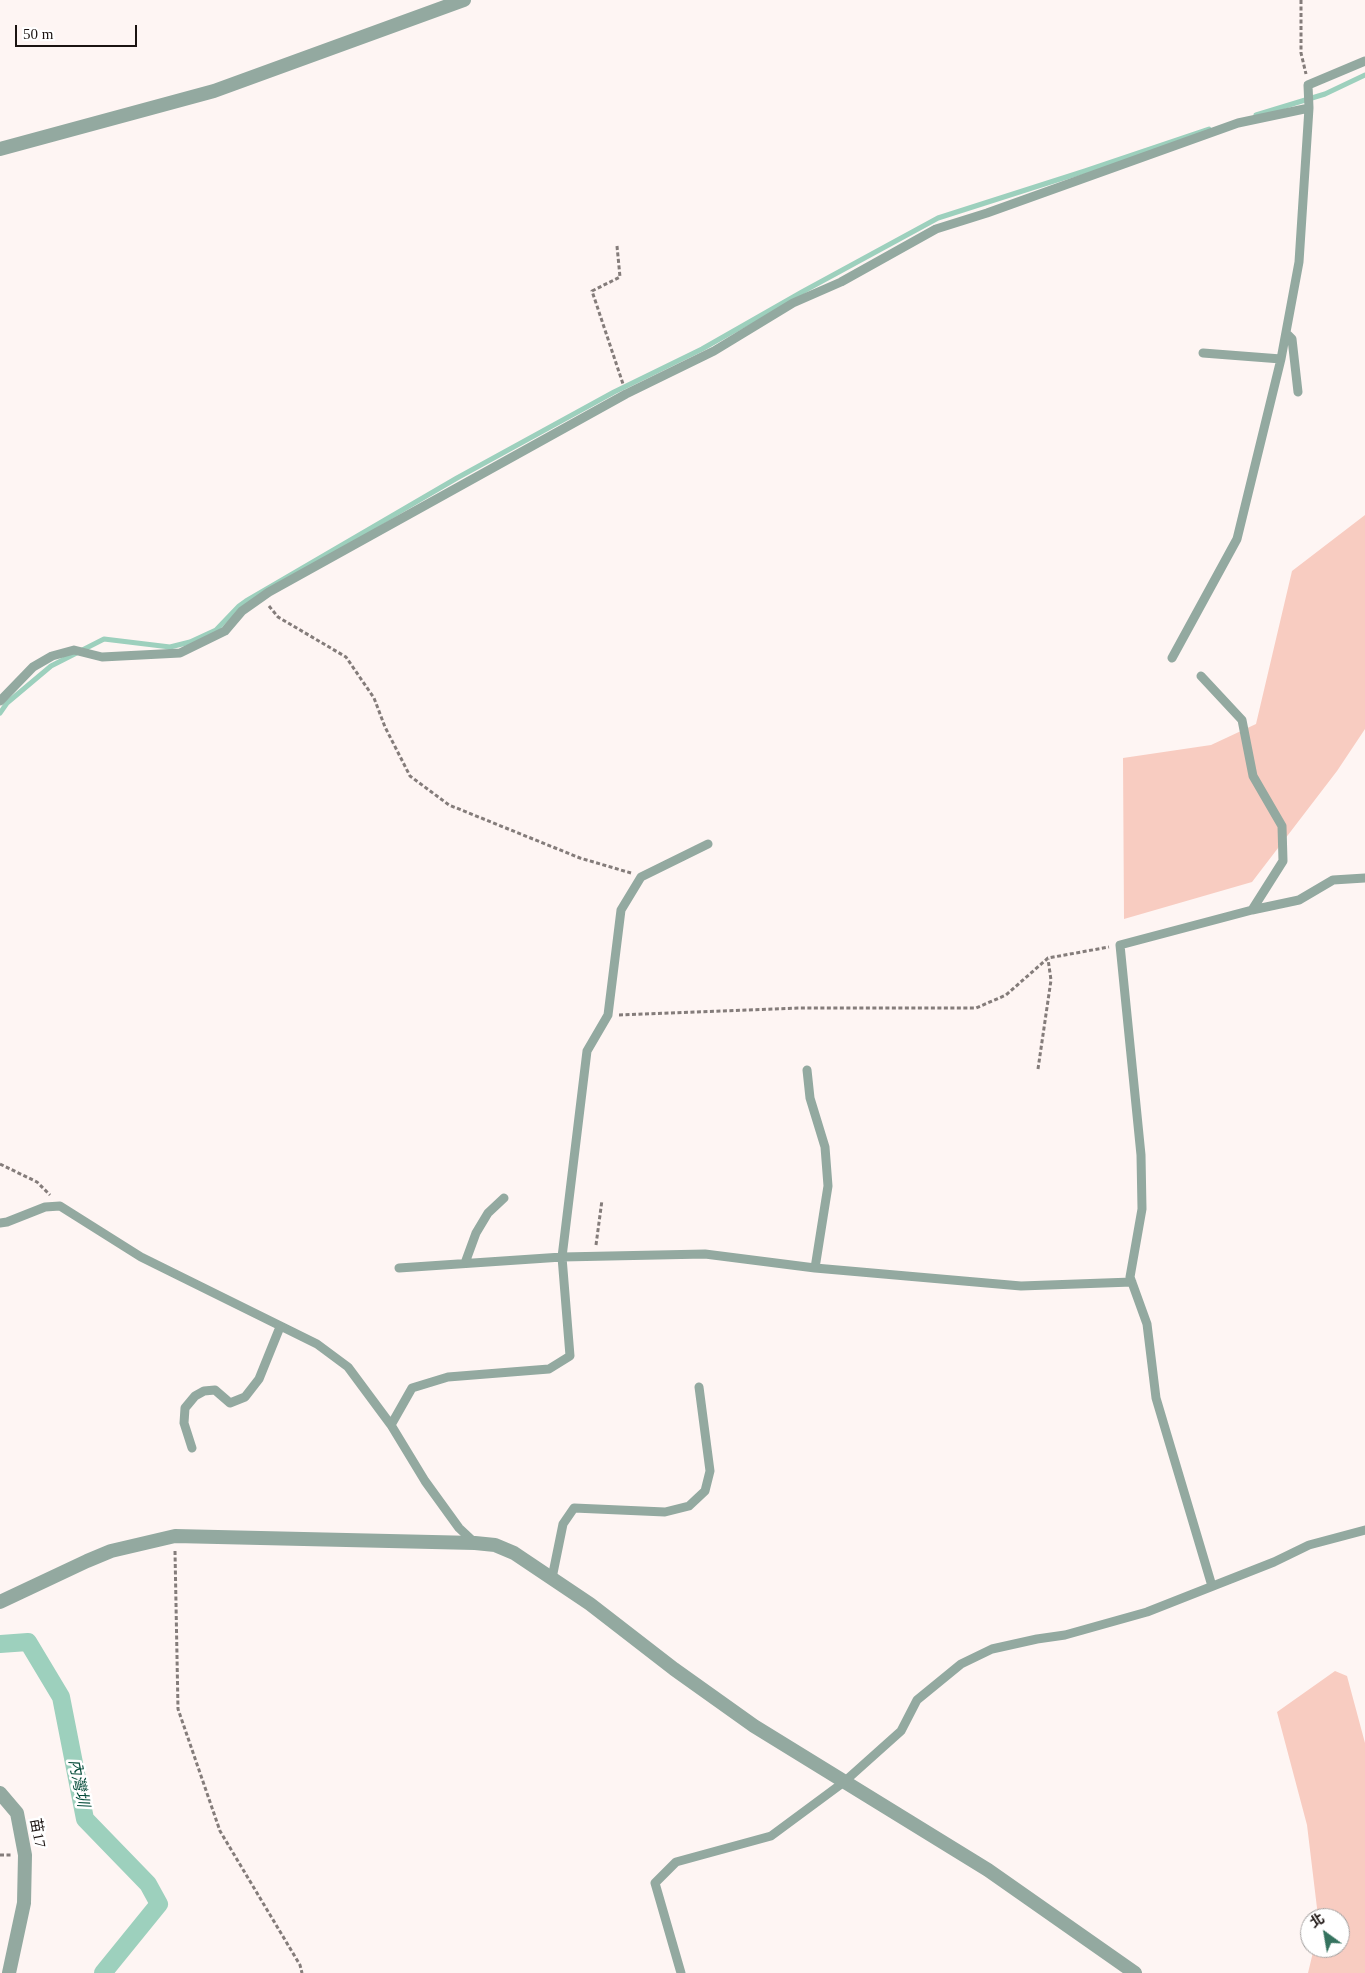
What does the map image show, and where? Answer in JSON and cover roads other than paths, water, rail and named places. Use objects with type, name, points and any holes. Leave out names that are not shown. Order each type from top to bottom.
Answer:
[{"type":"street","points":[[0,150],[214,92],[464,0]]},
{"type":"street","points":[[0,1602],[111,1551],[175,1536],[495,1545],[514,1552],[590,1604],[674,1669],[754,1726],[988,1870],[1135,1973]]},
{"type":"street","name":"苗17","points":[[0,1793],[17,1813],[25,1855],[24,1903],[8,1973]]},
{"type":"lane","points":[[1172,658],[1236,539],[1281,359],[1299,262],[1309,108],[1308,85],[1365,61]]},
{"type":"lane","points":[[0,701],[32,667],[52,656],[74,650],[102,657],[180,653],[225,631],[242,611],[262,597],[626,394],[714,351],[793,303],[841,282],[936,229],[1238,123],[1309,108]]},
{"type":"lane","points":[[1286,333],[1292,339],[1298,392]]},
{"type":"lane","points":[[1203,353],[1281,359]]},
{"type":"lane","points":[[1201,676],[1242,720],[1253,776],[1282,826],[1283,861],[1252,910]]},
{"type":"lane","points":[[391,1425],[412,1388],[448,1377],[549,1369],[570,1356],[562,1256],[586,1051],[608,1015],[621,910],[641,876],[708,844]]},
{"type":"lane","points":[[1212,1586],[1156,1398],[1148,1324],[1130,1277],[1142,1209],[1141,1155],[1120,945],[1252,910],[1299,900],[1333,880],[1365,878]]},
{"type":"lane","points":[[807,1070],[810,1098],[824,1147],[828,1186],[815,1268]]},
{"type":"lane","points":[[465,1264],[476,1233],[488,1213],[504,1198]]},
{"type":"lane","points":[[0,1223],[45,1207],[60,1206],[141,1257],[317,1344],[348,1367],[391,1425],[425,1481],[459,1528],[475,1543]]},
{"type":"lane","points":[[399,1268],[562,1256],[706,1254],[815,1268],[1021,1286],[1132,1282]]},
{"type":"lane","points":[[192,1448],[184,1423],[185,1408],[195,1396],[204,1390],[215,1390],[230,1402],[246,1397],[260,1379],[280,1327]]},
{"type":"lane","points":[[552,1578],[563,1524],[574,1508],[665,1512],[689,1506],[705,1491],[710,1471],[699,1387]]},
{"type":"lane","points":[[681,1973],[655,1883],[676,1862],[771,1836],[844,1782],[901,1731],[917,1700],[961,1664],[992,1649],[1065,1635],[1147,1612],[1274,1562],[1309,1545],[1365,1530]]},
{"type":"waterway","points":[[1256,115],[1325,94],[1365,75]]},
{"type":"waterway","points":[[0,713],[7,703],[51,666],[104,639],[170,647],[190,642],[216,630],[246,601],[457,478],[614,392],[702,349],[938,218],[1209,129]]},
{"type":"waterway","name":"內灣圳","points":[[0,1644],[28,1642],[61,1697],[85,1819],[148,1884],[159,1904],[103,1973]]}]
